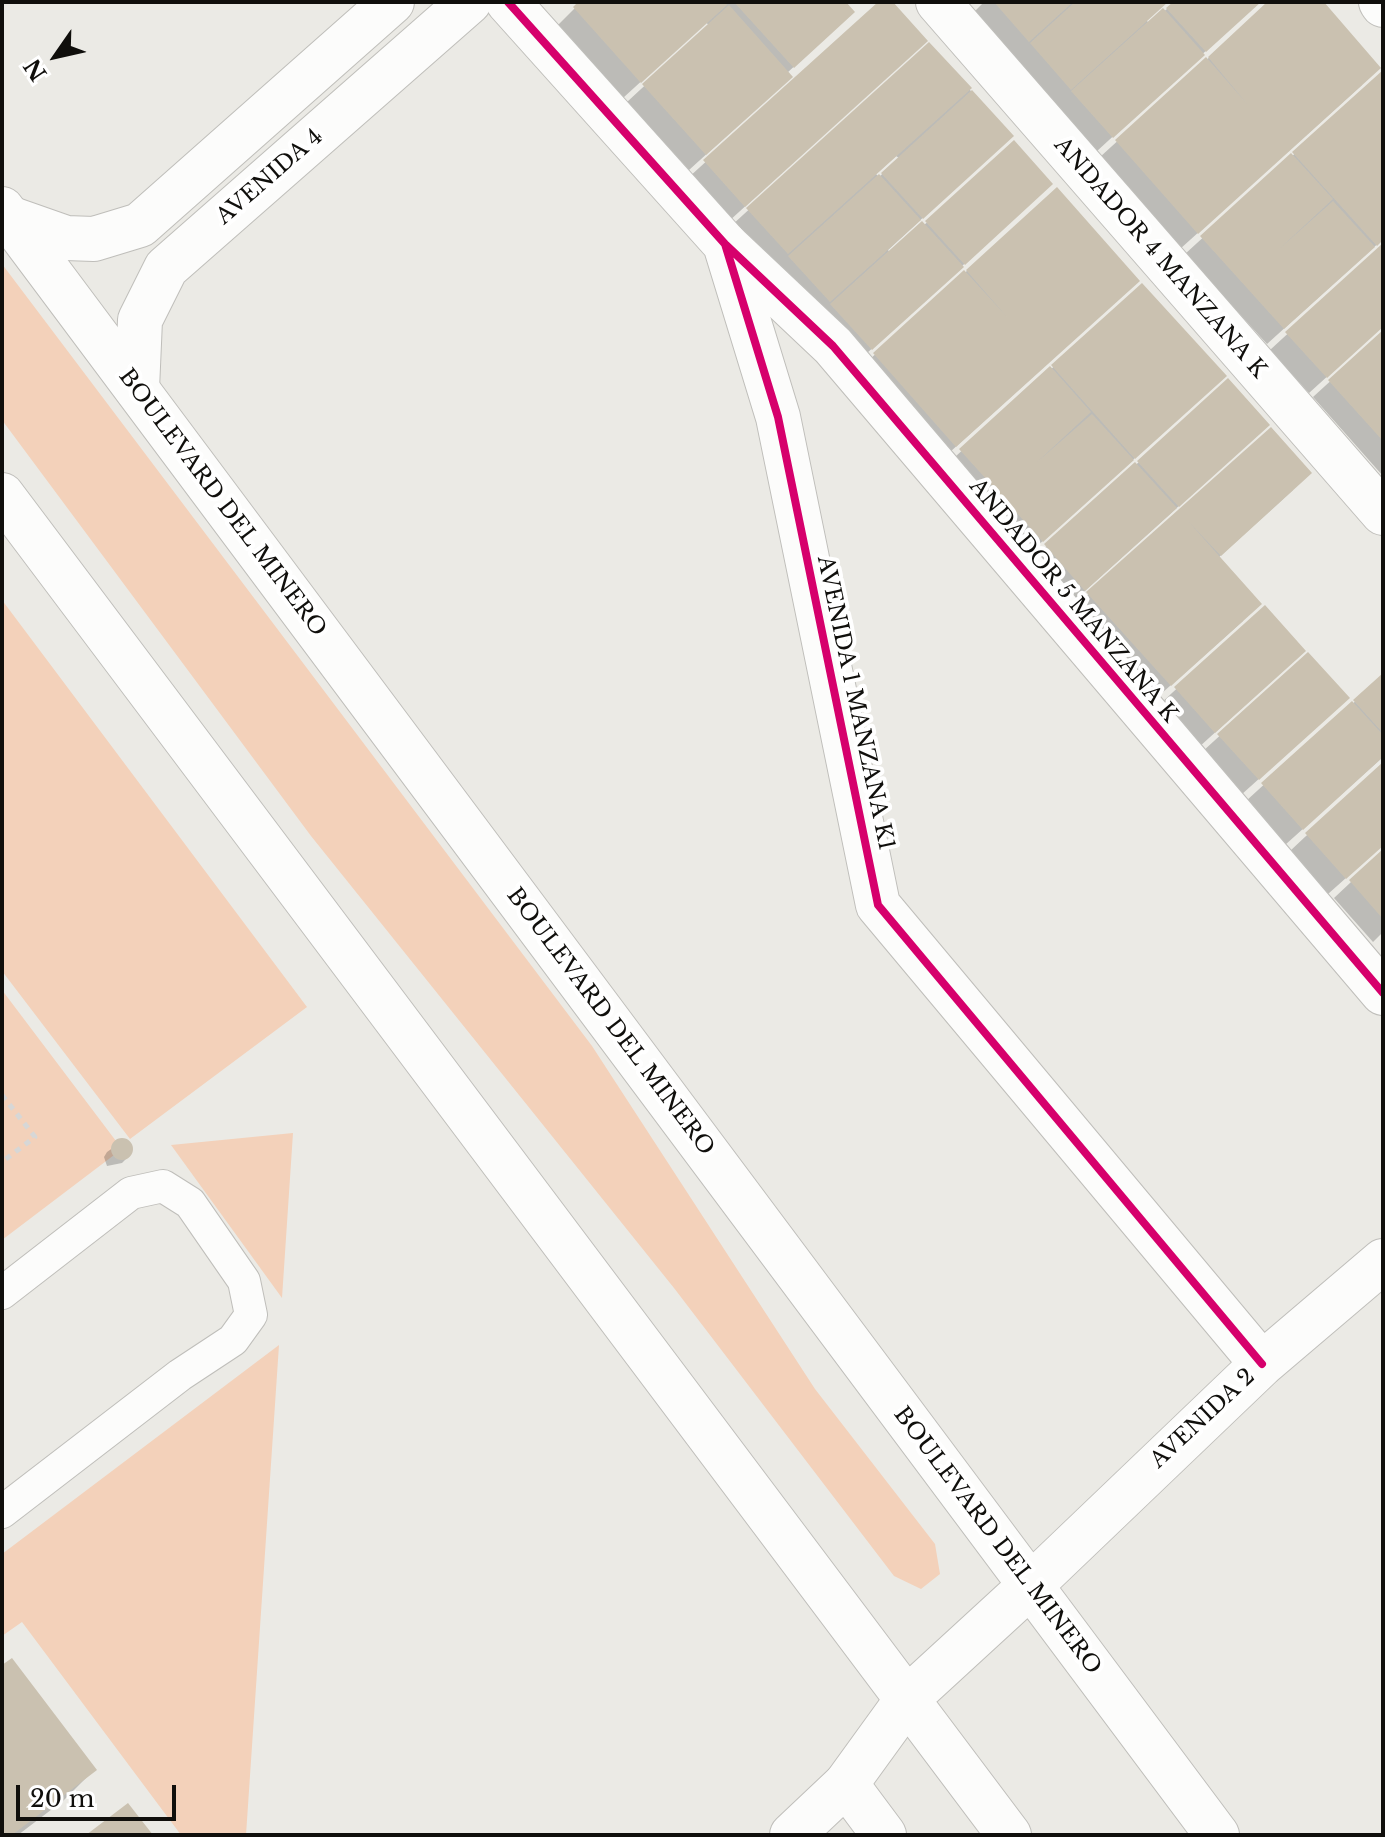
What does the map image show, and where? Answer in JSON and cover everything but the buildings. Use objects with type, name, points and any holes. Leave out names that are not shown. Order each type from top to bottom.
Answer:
[{"type":"street","name":"AVENIDA 4","points":[[137,389],[140,320],[166,268],[469,2]]},
{"type":"street","name":"AVENIDA 1 MANZANA K1","points":[[508,2],[725,244],[778,417],[878,905],[1262,1364]]},
{"type":"street","name":"ANDADOR 4 MANZANA K","points":[[938,2],[1383,513]]},
{"type":"street","points":[[5,213],[66,238],[94,239],[140,225],[380,13],[402,61]]},
{"type":"street","name":"BOULEVARD DEL MINERO","points":[[5,213],[1217,1835]]},
{"type":"street","name":"ANDADOR 5 MANZANA K","points":[[725,244],[833,346],[1383,993]]},
{"type":"street","points":[[2,495],[465,1114],[909,1697],[1009,1835]]},
{"type":"street","name":"AVENIDA 2","points":[[792,1835],[846,1784],[909,1697],[1262,1364],[1383,1261]]},
{"type":"street","points":[[846,1784],[884,1835]]},
{"type":"lane","points":[[2,1293],[131,1193],[163,1186],[190,1203],[244,1281],[251,1315],[233,1340],[180,1375],[2,1512]]},
{"type":"path","points":[[2,1095],[35,1137],[2,1162]]},
{"type":"shaded area","points":[[2,264],[592,1046],[815,1389],[935,1544],[940,1574],[921,1589],[894,1576],[674,1288],[311,836],[2,420]]},
{"type":"shaded area","points":[[2,600],[307,1007],[130,1139],[2,971]]},
{"type":"shaded area","points":[[2,990],[122,1149],[2,1240]]},
{"type":"shaded area","points":[[293,1133],[282,1298],[171,1145]]},
{"type":"shaded area","points":[[279,1345],[246,1835],[181,1835],[22,1622],[2,1636],[2,1554]]},
{"type":"cycle path","points":[[508,2],[725,244],[778,417],[878,905],[1262,1364]]},
{"type":"cycle path","points":[[726,245],[833,346],[1383,993]]}]
